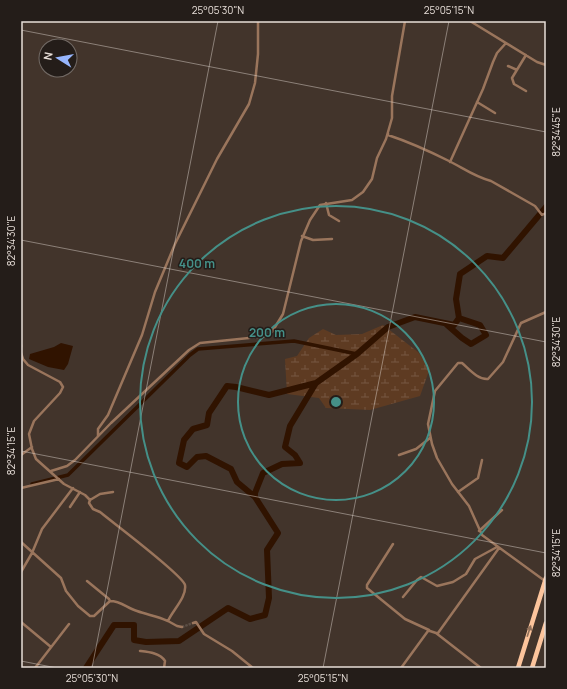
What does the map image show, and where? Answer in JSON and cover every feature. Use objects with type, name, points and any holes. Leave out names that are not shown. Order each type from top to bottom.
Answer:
[{"type":"highway","points":[[518,668],[546,580]]},
{"type":"highway","points":[[532,668],[546,623]]},
{"type":"street","points":[[98,436],[98,429],[108,415],[142,336],[155,292],[175,244],[217,159],[249,104],[255,83],[257,68],[258,21]]},
{"type":"street","points":[[263,337],[272,332],[283,314],[302,236],[316,210],[320,205],[326,203],[352,200],[368,186],[372,179],[377,158],[392,118],[392,96],[405,21]]},
{"type":"street","points":[[470,21],[537,62],[546,65]]},
{"type":"street","points":[[450,162],[483,89],[492,62],[497,53],[506,43]]},
{"type":"street","points":[[526,55],[512,78],[513,82],[526,91]]},
{"type":"street","points":[[508,66],[517,70]]},
{"type":"street","points":[[476,102],[495,113]]},
{"type":"street","points":[[388,132],[388,135],[409,142],[468,172],[496,184],[538,208],[542,214],[546,214]]},
{"type":"street","points":[[326,203],[329,215],[339,221]]},
{"type":"street","points":[[302,236],[313,240],[332,239]]},
{"type":"street","points":[[546,312],[521,323],[503,362],[488,379],[484,380],[462,363],[457,364],[436,391],[428,424],[430,438],[437,458],[458,492],[469,506],[479,531],[484,537],[546,580]]},
{"type":"street","points":[[51,472],[71,464],[98,436],[188,350],[200,343],[249,338]]},
{"type":"street","points":[[21,353],[25,362],[60,382],[63,387],[60,393],[31,425],[29,434],[36,459],[64,484],[85,494],[90,500],[89,503],[93,509],[100,512],[158,558],[183,582],[185,587],[182,596],[168,622]]},
{"type":"street","points":[[399,455],[416,450],[430,438]]},
{"type":"street","points":[[21,455],[32,447]]},
{"type":"street","points":[[458,492],[478,478],[482,460]]},
{"type":"street","points":[[21,488],[58,478]]},
{"type":"street","points":[[21,572],[33,551],[42,529],[73,488]]},
{"type":"street","points":[[70,507],[80,492]]},
{"type":"street","points":[[90,500],[100,494],[113,492]]},
{"type":"street","points":[[479,531],[502,510]]},
{"type":"street","points":[[21,542],[59,575],[67,593],[88,615],[94,616],[110,601]]},
{"type":"street","points":[[393,544],[367,585],[367,588],[405,619],[436,634],[481,668]]},
{"type":"street","points":[[403,597],[421,577],[424,577],[437,586],[457,581],[466,574],[475,559],[498,547]]},
{"type":"street","points":[[436,634],[498,547]]},
{"type":"street","points":[[87,581],[110,601],[125,604],[135,611],[154,615],[182,627]]},
{"type":"street","points":[[21,622],[51,647]]},
{"type":"street","points":[[192,623],[196,622],[202,632],[232,651],[253,668]]},
{"type":"street","points":[[35,668],[69,624]]},
{"type":"street","points":[[401,668],[429,631]]},
{"type":"street","points":[[140,650],[152,652],[163,658],[165,661],[164,668]]},
{"type":"green space","points":[[383,325],[418,352],[430,368],[420,396],[370,410],[326,408],[319,398],[287,394],[285,359],[297,356],[309,338],[323,329],[336,335],[362,334]]},
{"type":"shaded area","points":[[61,343],[73,346],[68,364],[64,370],[48,367],[29,359],[30,354],[54,347]]},
{"type":"waterway","points":[[86,668],[114,625],[134,625],[134,640],[146,642],[179,641],[228,608],[250,619],[265,615],[269,598],[267,550],[278,533],[255,497],[255,493],[263,473],[282,464],[300,463],[295,455],[285,447],[290,426],[316,383],[357,354],[388,327],[415,317],[454,325],[459,318],[456,299],[460,274],[487,256],[503,258],[546,207]]},
{"type":"waterway","points":[[446,324],[471,344],[486,335],[480,325],[459,318]]},
{"type":"waterway","points":[[32,484],[68,475],[190,355],[198,349],[294,341],[357,354]]},
{"type":"waterway","points":[[255,497],[237,482],[231,469],[206,456],[197,457],[187,467],[179,463],[184,440],[193,429],[207,425],[209,413],[227,386],[269,395],[316,383]]},
{"type":"tunnel","points":[[249,338],[263,337]]},
{"type":"tunnel","points":[[182,627],[193,623]]}]
